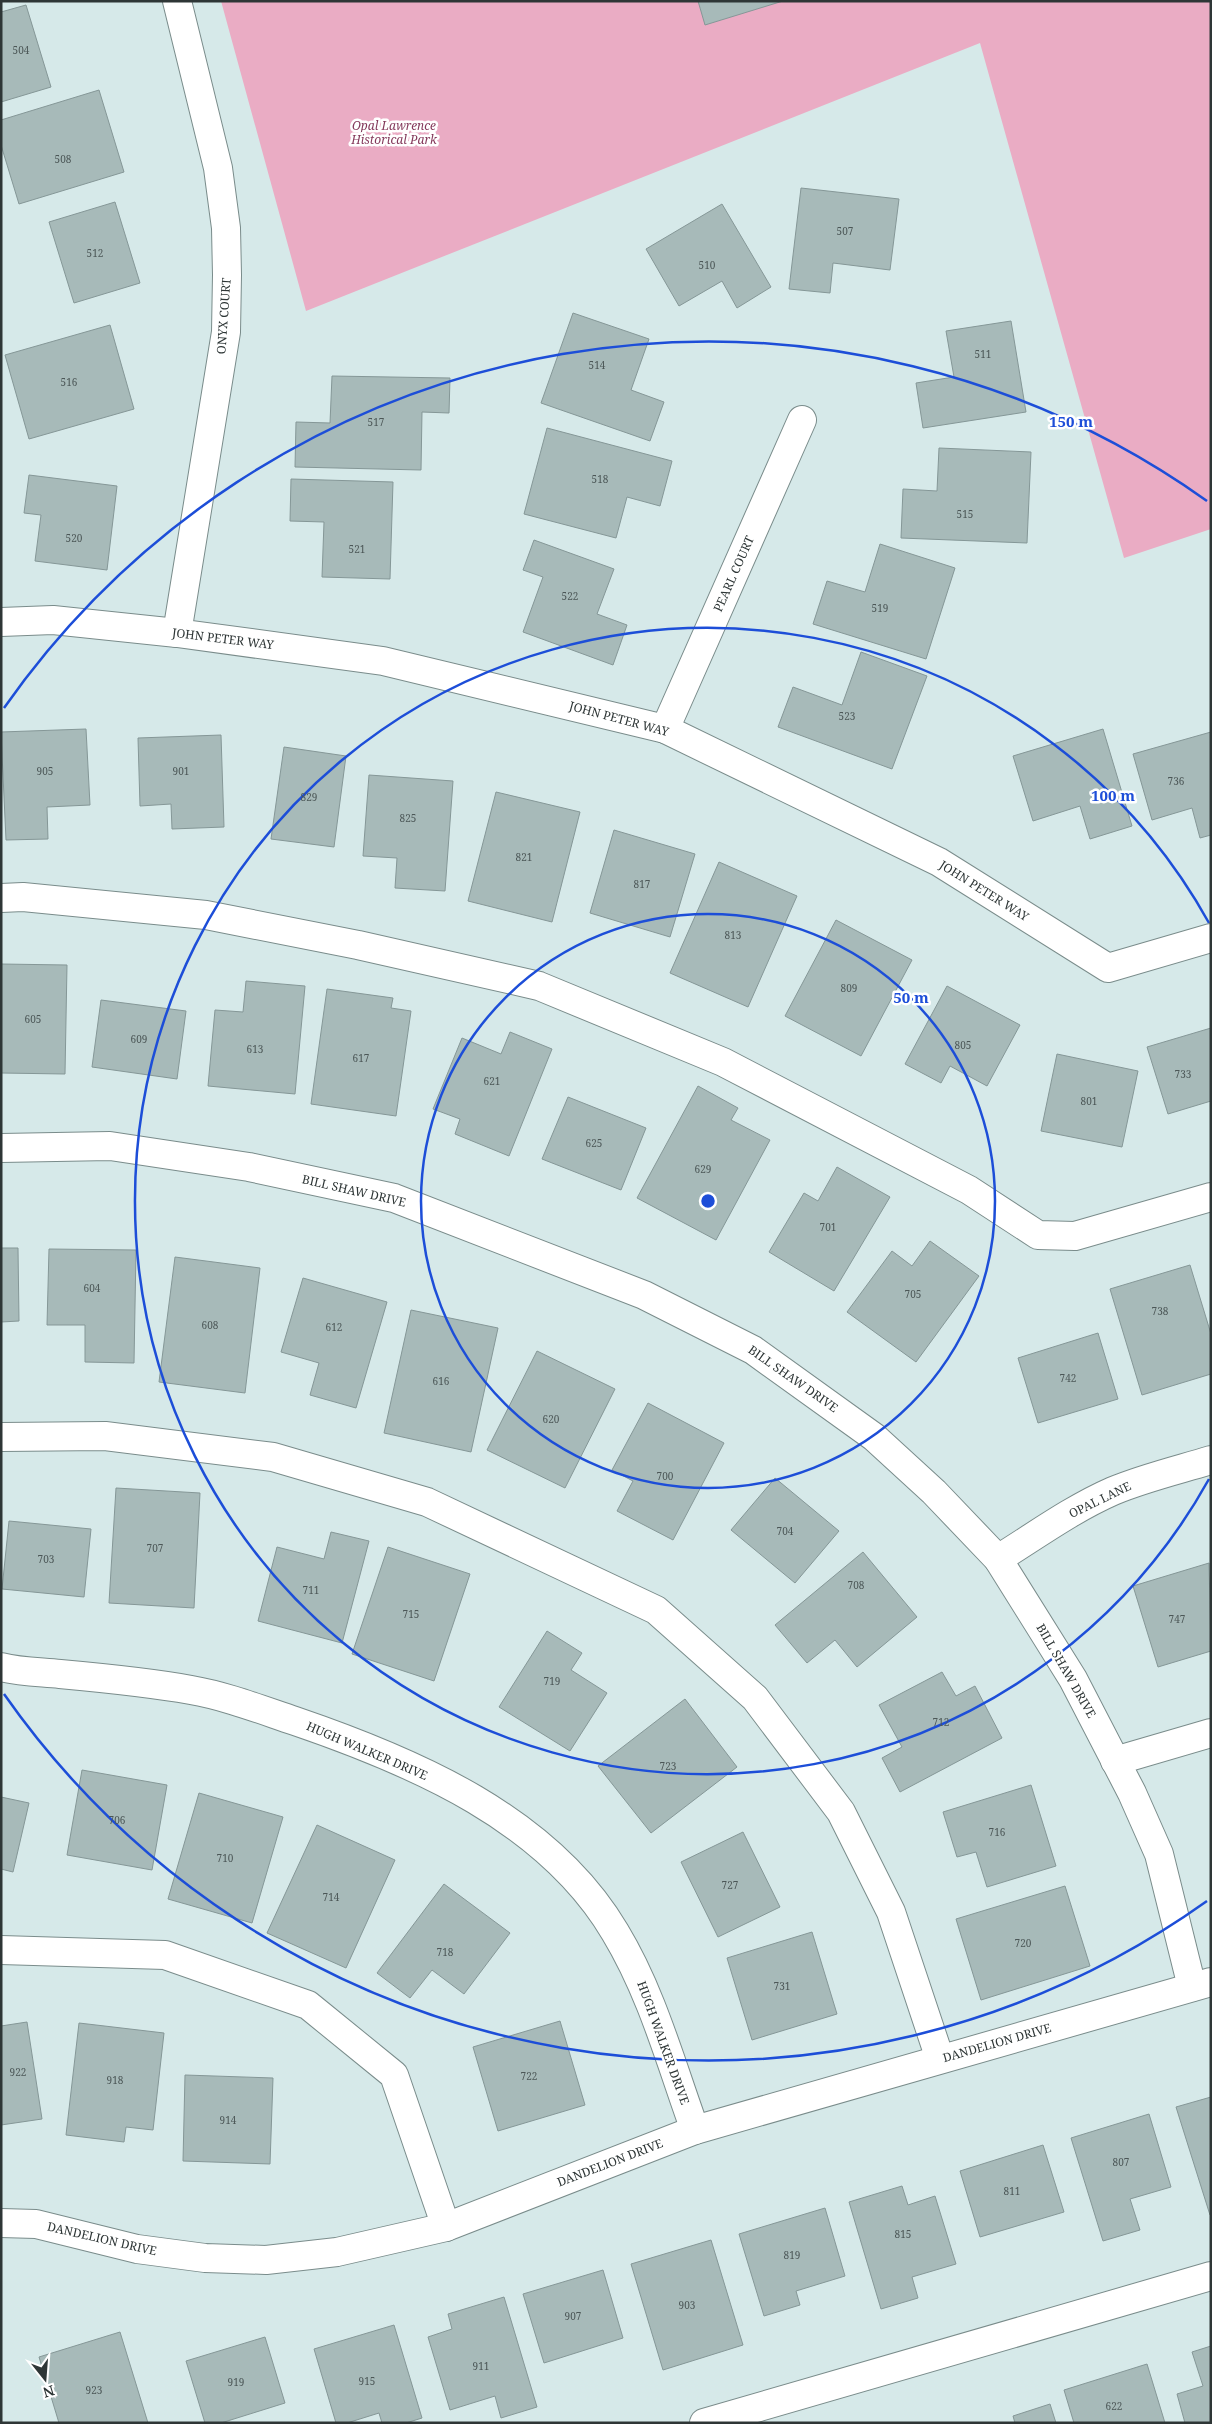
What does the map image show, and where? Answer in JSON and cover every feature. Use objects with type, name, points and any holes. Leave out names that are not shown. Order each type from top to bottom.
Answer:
[{"type":"street","name":"ONYX COURT","points":[[177,1],[218,168],[226,228],[227,275],[226,332],[177,633]]},
{"type":"street","name":"PEARL COURT","points":[[665,729],[802,420]]},
{"type":"street","name":"JOHN PETER WAY","points":[[1,622],[53,620],[177,633],[383,661],[665,729],[939,862],[1108,968],[1211,938]]},
{"type":"street","points":[[1,898],[23,897],[206,915],[358,945],[539,986],[723,1062],[969,1190],[1038,1235],[1075,1236],[1211,1197]]},
{"type":"street","name":"BILL SHAW DRIVE","points":[[1,1148],[110,1146],[248,1167],[394,1198],[644,1295],[753,1350],[874,1438],[934,1492],[998,1559],[1073,1679],[1132,1793],[1159,1854],[1201,1984]]},
{"type":"street","points":[[1,1436],[105,1436],[272,1457],[427,1502],[656,1610],[755,1698],[842,1812],[891,1912],[940,2059]]},
{"type":"street","name":"OPAL LANE","points":[[998,1559],[1052,1525],[1112,1492],[1153,1477],[1211,1460]]},
{"type":"street","name":"HUGH WALKER DRIVE","points":[[1,1667],[194,1690],[258,1708],[336,1735],[414,1768],[475,1801],[528,1835],[577,1880],[615,1931],[642,1983],[695,2130]]},
{"type":"street","points":[[1115,1761],[1211,1733]]},
{"type":"street","points":[[1,1950],[165,1955],[308,2005],[394,2076],[446,2227]]},
{"type":"street","name":"DANDELION DRIVE","points":[[1,2223],[36,2224],[147,2250],[205,2258],[266,2260],[336,2252],[446,2227],[695,2130],[1201,1984]]},
{"type":"street","points":[[704,2423],[1211,2276]]},
{"type":"green space","name":"Opal Lawrence Historical Park","points":[[221,1],[1211,1],[1211,529],[1124,558],[980,43],[306,311]]},
{"type":"building","points":[[698,1],[783,1],[705,25]]},
{"type":"building","points":[[26,5],[51,87],[1,102],[1,12]]},
{"type":"building","points":[[99,90],[124,172],[19,204],[1,145],[1,120]]},
{"type":"building","points":[[801,188],[899,199],[890,270],[833,263],[830,293],[789,289]]},
{"type":"building","points":[[115,202],[140,283],[74,303],[49,222]]},
{"type":"building","points":[[722,204],[771,287],[737,308],[722,281],[679,306],[646,249]]},
{"type":"building","points":[[573,313],[649,339],[631,390],[664,402],[650,441],[541,403]]},
{"type":"building","points":[[1011,321],[1026,412],[923,428],[916,383],[954,377],[946,331]]},
{"type":"building","points":[[110,325],[134,409],[29,439],[5,355]]},
{"type":"building","points":[[332,376],[450,378],[449,413],[422,412],[421,470],[295,467],[296,422],[330,423]]},
{"type":"building","points":[[547,428],[672,461],[660,506],[627,497],[616,538],[524,514]]},
{"type":"building","points":[[939,448],[1031,452],[1027,543],[901,538],[903,489],[937,491]]},
{"type":"building","points":[[29,475],[117,486],[107,570],[35,561],[41,515],[24,513]]},
{"type":"building","points":[[291,479],[393,482],[390,579],[322,577],[324,522],[290,521]]},
{"type":"building","points":[[534,540],[614,569],[597,614],[627,625],[613,665],[523,632],[543,577],[523,570]]},
{"type":"building","points":[[880,544],[955,568],[926,659],[813,624],[827,581],[865,592]]},
{"type":"building","points":[[861,652],[927,676],[892,769],[778,727],[793,687],[842,705]]},
{"type":"building","points":[[86,729],[90,805],[47,807],[48,839],[6,840],[1,732]]},
{"type":"building","points":[[1103,729],[1132,826],[1090,839],[1080,806],[1033,821],[1013,756]]},
{"type":"building","points":[[1211,732],[1211,835],[1200,838],[1192,808],[1152,820],[1133,754]]},
{"type":"building","points":[[221,735],[224,827],[172,829],[171,804],[140,806],[138,738]]},
{"type":"building","points":[[284,747],[346,756],[334,847],[271,839]]},
{"type":"building","points":[[369,775],[453,781],[445,891],[395,888],[397,858],[363,856]]},
{"type":"building","points":[[496,792],[580,812],[552,922],[468,901]]},
{"type":"building","points":[[614,830],[695,854],[670,937],[590,913]]},
{"type":"building","points":[[719,862],[797,896],[748,1007],[670,973]]},
{"type":"building","points":[[836,920],[912,960],[861,1056],[785,1016]]},
{"type":"building","points":[[1,964],[67,965],[65,1074],[1,1073]]},
{"type":"building","points":[[246,981],[305,986],[295,1094],[208,1086],[215,1010],[243,1012]]},
{"type":"building","points":[[947,986],[1020,1025],[987,1086],[950,1066],[941,1083],[905,1064]]},
{"type":"building","points":[[327,989],[393,998],[391,1008],[411,1011],[396,1116],[311,1104]]},
{"type":"building","points":[[101,1000],[186,1011],[177,1079],[92,1067]]},
{"type":"building","points":[[1211,1028],[1211,1101],[1168,1114],[1147,1047]]},
{"type":"building","points":[[510,1032],[552,1049],[509,1156],[455,1134],[460,1119],[433,1109],[462,1038],[501,1054]]},
{"type":"building","points":[[1057,1054],[1138,1071],[1122,1147],[1041,1131]]},
{"type":"building","points":[[698,1086],[738,1108],[731,1120],[770,1140],[716,1240],[637,1198]]},
{"type":"building","points":[[568,1097],[646,1128],[621,1190],[542,1159]]},
{"type":"building","points":[[837,1167],[890,1197],[834,1291],[769,1252],[804,1193],[818,1201]]},
{"type":"building","points":[[930,1241],[979,1276],[916,1362],[847,1312],[892,1251],[912,1266]]},
{"type":"building","points":[[1,1248],[18,1248],[19,1321],[1,1322]]},
{"type":"building","points":[[49,1249],[136,1250],[134,1363],[85,1362],[85,1325],[47,1325]]},
{"type":"building","points":[[175,1257],[260,1268],[245,1393],[159,1382]]},
{"type":"building","points":[[1190,1265],[1211,1334],[1211,1374],[1142,1395],[1110,1289]]},
{"type":"building","points":[[303,1278],[387,1302],[356,1408],[310,1395],[319,1363],[281,1352]]},
{"type":"building","points":[[411,1310],[498,1328],[471,1452],[384,1433]]},
{"type":"building","points":[[1098,1333],[1118,1399],[1038,1423],[1018,1358]]},
{"type":"building","points":[[537,1351],[615,1389],[565,1488],[487,1450]]},
{"type":"building","points":[[648,1403],[724,1443],[673,1540],[617,1511],[633,1481],[612,1470]]},
{"type":"building","points":[[775,1478],[839,1531],[795,1583],[731,1530]]},
{"type":"building","points":[[116,1488],[200,1493],[194,1608],[109,1603]]},
{"type":"building","points":[[9,1521],[91,1529],[84,1597],[2,1589]]},
{"type":"building","points":[[331,1532],[369,1541],[342,1643],[258,1621],[277,1547],[324,1559]]},
{"type":"building","points":[[388,1547],[470,1574],[434,1681],[352,1654]]},
{"type":"building","points":[[863,1552],[917,1617],[857,1667],[835,1640],[807,1663],[775,1625]]},
{"type":"building","points":[[1209,1563],[1211,1651],[1158,1667],[1133,1586]]},
{"type":"building","points":[[547,1631],[582,1653],[571,1670],[607,1693],[570,1751],[499,1707]]},
{"type":"building","points":[[942,1672],[956,1696],[975,1686],[1002,1738],[900,1792],[882,1758],[902,1747],[879,1705]]},
{"type":"building","points":[[685,1699],[737,1767],[651,1833],[598,1766]]},
{"type":"building","points":[[82,1770],[167,1785],[152,1870],[67,1855]]},
{"type":"building","points":[[1031,1785],[1056,1866],[987,1887],[976,1852],[957,1857],[943,1812]]},
{"type":"building","points":[[199,1793],[283,1817],[252,1923],[168,1899]]},
{"type":"building","points":[[1,1797],[29,1803],[13,1872],[1,1869]]},
{"type":"building","points":[[317,1825],[395,1860],[346,1968],[267,1933]]},
{"type":"building","points":[[743,1832],[780,1907],[718,1937],[681,1862]]},
{"type":"building","points":[[444,1884],[510,1933],[464,1994],[432,1970],[410,1998],[377,1973]]},
{"type":"building","points":[[1065,1886],[1090,1966],[981,2000],[956,1919]]},
{"type":"building","points":[[812,1932],[837,2014],[752,2040],[727,1958]]},
{"type":"building","points":[[560,2021],[585,2105],[498,2131],[473,2047]]},
{"type":"building","points":[[27,2022],[42,2119],[1,2125],[1,2026]]},
{"type":"building","points":[[79,2023],[164,2033],[153,2130],[126,2127],[124,2142],[66,2135]]},
{"type":"building","points":[[185,2075],[273,2078],[270,2164],[183,2161]]},
{"type":"building","points":[[1211,2097],[1211,2215],[1210,2215],[1176,2107]]},
{"type":"building","points":[[1149,2114],[1171,2187],[1130,2199],[1140,2230],[1103,2241],[1071,2138]]},
{"type":"building","points":[[1043,2145],[1064,2212],[980,2237],[960,2171]]},
{"type":"building","points":[[902,2186],[908,2205],[935,2196],[956,2264],[912,2277],[918,2298],[881,2309],[849,2202]]},
{"type":"building","points":[[825,2208],[845,2276],[796,2291],[800,2305],[764,2316],[739,2234]]},
{"type":"building","points":[[711,2240],[743,2345],[663,2370],[631,2264]]},
{"type":"building","points":[[603,2270],[623,2338],[544,2363],[523,2294]]},
{"type":"building","points":[[504,2297],[537,2407],[501,2418],[495,2396],[450,2410],[428,2337],[452,2329],[448,2314]]},
{"type":"building","points":[[394,2325],[422,2418],[406,2423],[382,2423],[379,2413],[347,2423],[336,2423],[314,2349]]},
{"type":"building","points":[[120,2332],[148,2423],[59,2423],[39,2357]]},
{"type":"building","points":[[265,2337],[285,2403],[221,2423],[205,2423],[186,2361]]},
{"type":"building","points":[[1211,2346],[1211,2423],[1185,2423],[1177,2394],[1203,2386],[1192,2352]]},
{"type":"building","points":[[1147,2364],[1165,2423],[1074,2423],[1064,2390]]},
{"type":"building","points":[[1050,2404],[1056,2423],[1015,2423],[1013,2416]]}]
